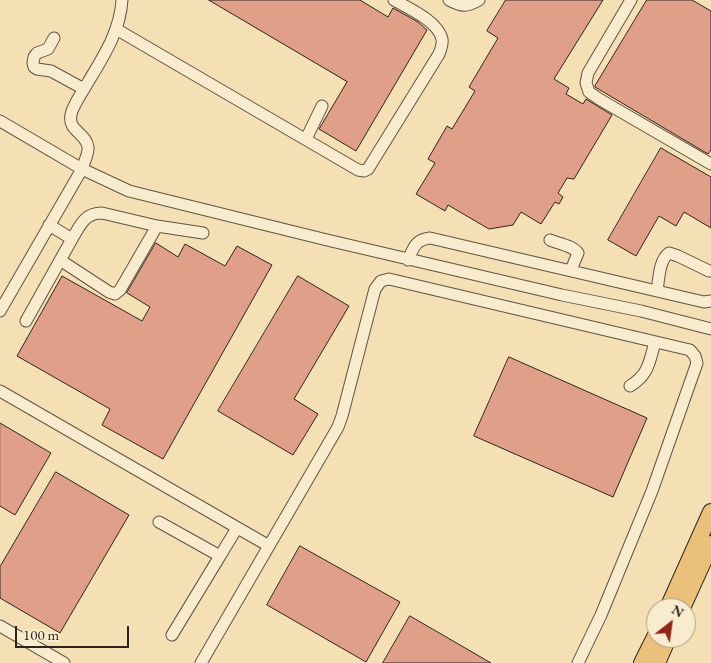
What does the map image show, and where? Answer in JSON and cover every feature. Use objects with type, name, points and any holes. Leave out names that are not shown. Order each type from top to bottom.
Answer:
[{"type":"highway","points":[[672,598],[711,512]]},
{"type":"highway","points":[[687,598],[711,544]]},
{"type":"highway","points":[[642,663],[649,648]]},
{"type":"highway","points":[[657,663],[664,648]]},
{"type":"street","points":[[0,311],[82,169],[88,145],[74,128],[71,123],[71,117],[75,104],[108,50],[116,29],[122,0]]},
{"type":"street","points":[[116,29],[358,170],[364,171],[368,169],[439,54],[442,45],[441,36],[428,20],[394,0]]},
{"type":"street","points":[[449,0],[457,5],[469,6],[479,0]]},
{"type":"street","points":[[631,0],[588,74],[586,83],[588,92],[711,164]]},
{"type":"street","points":[[54,38],[46,51],[37,53],[34,56],[34,67],[51,71],[84,89]]},
{"type":"street","points":[[306,139],[322,106]]},
{"type":"street","points":[[1,122],[82,169],[129,191],[408,260],[641,311],[711,329]]},
{"type":"street","points":[[26,321],[86,217],[95,213],[102,213],[157,226],[203,233]]},
{"type":"street","points":[[49,226],[72,239]]},
{"type":"street","points":[[60,260],[108,292],[115,294],[120,290],[157,226]]},
{"type":"street","points":[[408,260],[416,243],[422,239],[430,238],[704,302],[711,301]]},
{"type":"street","points":[[550,240],[572,248],[578,253],[571,270]]},
{"type":"street","points":[[657,291],[662,261],[664,256],[669,253],[709,271]]},
{"type":"street","points":[[205,662],[338,427],[375,288],[381,281],[389,279],[690,350],[695,356],[697,363],[652,491],[602,615],[578,663]]},
{"type":"street","points":[[630,386],[644,375],[655,342]]},
{"type":"street","points":[[0,391],[269,546]]},
{"type":"street","points":[[159,522],[220,556]]},
{"type":"street","points":[[172,635],[237,528]]},
{"type":"street","points":[[0,626],[64,663]]},
{"type":"building","points":[[209,0],[360,0],[388,17],[393,8],[418,22],[427,30],[356,151],[319,129],[347,82]]},
{"type":"building","points":[[506,0],[603,0],[554,79],[569,88],[566,94],[583,104],[586,99],[612,115],[574,179],[567,178],[558,193],[563,197],[559,204],[555,202],[541,224],[521,212],[513,225],[489,229],[448,205],[445,211],[416,194],[435,163],[428,159],[447,126],[452,129],[475,91],[469,87],[498,38],[487,31]]},
{"type":"building","points":[[647,0],[692,0],[711,11],[711,150],[708,154],[595,87]]},
{"type":"building","points":[[661,148],[711,177],[711,228],[684,212],[676,226],[659,216],[636,256],[608,240]]},
{"type":"building","points":[[156,243],[178,257],[185,244],[225,266],[237,246],[272,265],[163,459],[102,425],[110,409],[17,356],[62,276],[142,321],[150,307],[127,293]]},
{"type":"building","points":[[298,276],[349,306],[294,399],[318,414],[293,455],[218,411]]},
{"type":"building","points":[[509,357],[647,418],[613,497],[474,436]]},
{"type":"building","points":[[0,423],[51,453],[15,515],[0,506]]},
{"type":"building","points":[[56,472],[129,515],[60,633],[0,598],[0,567]]},
{"type":"building","points":[[300,546],[400,602],[366,662],[267,605]]},
{"type":"building","points":[[410,616],[491,663],[383,663]]}]
